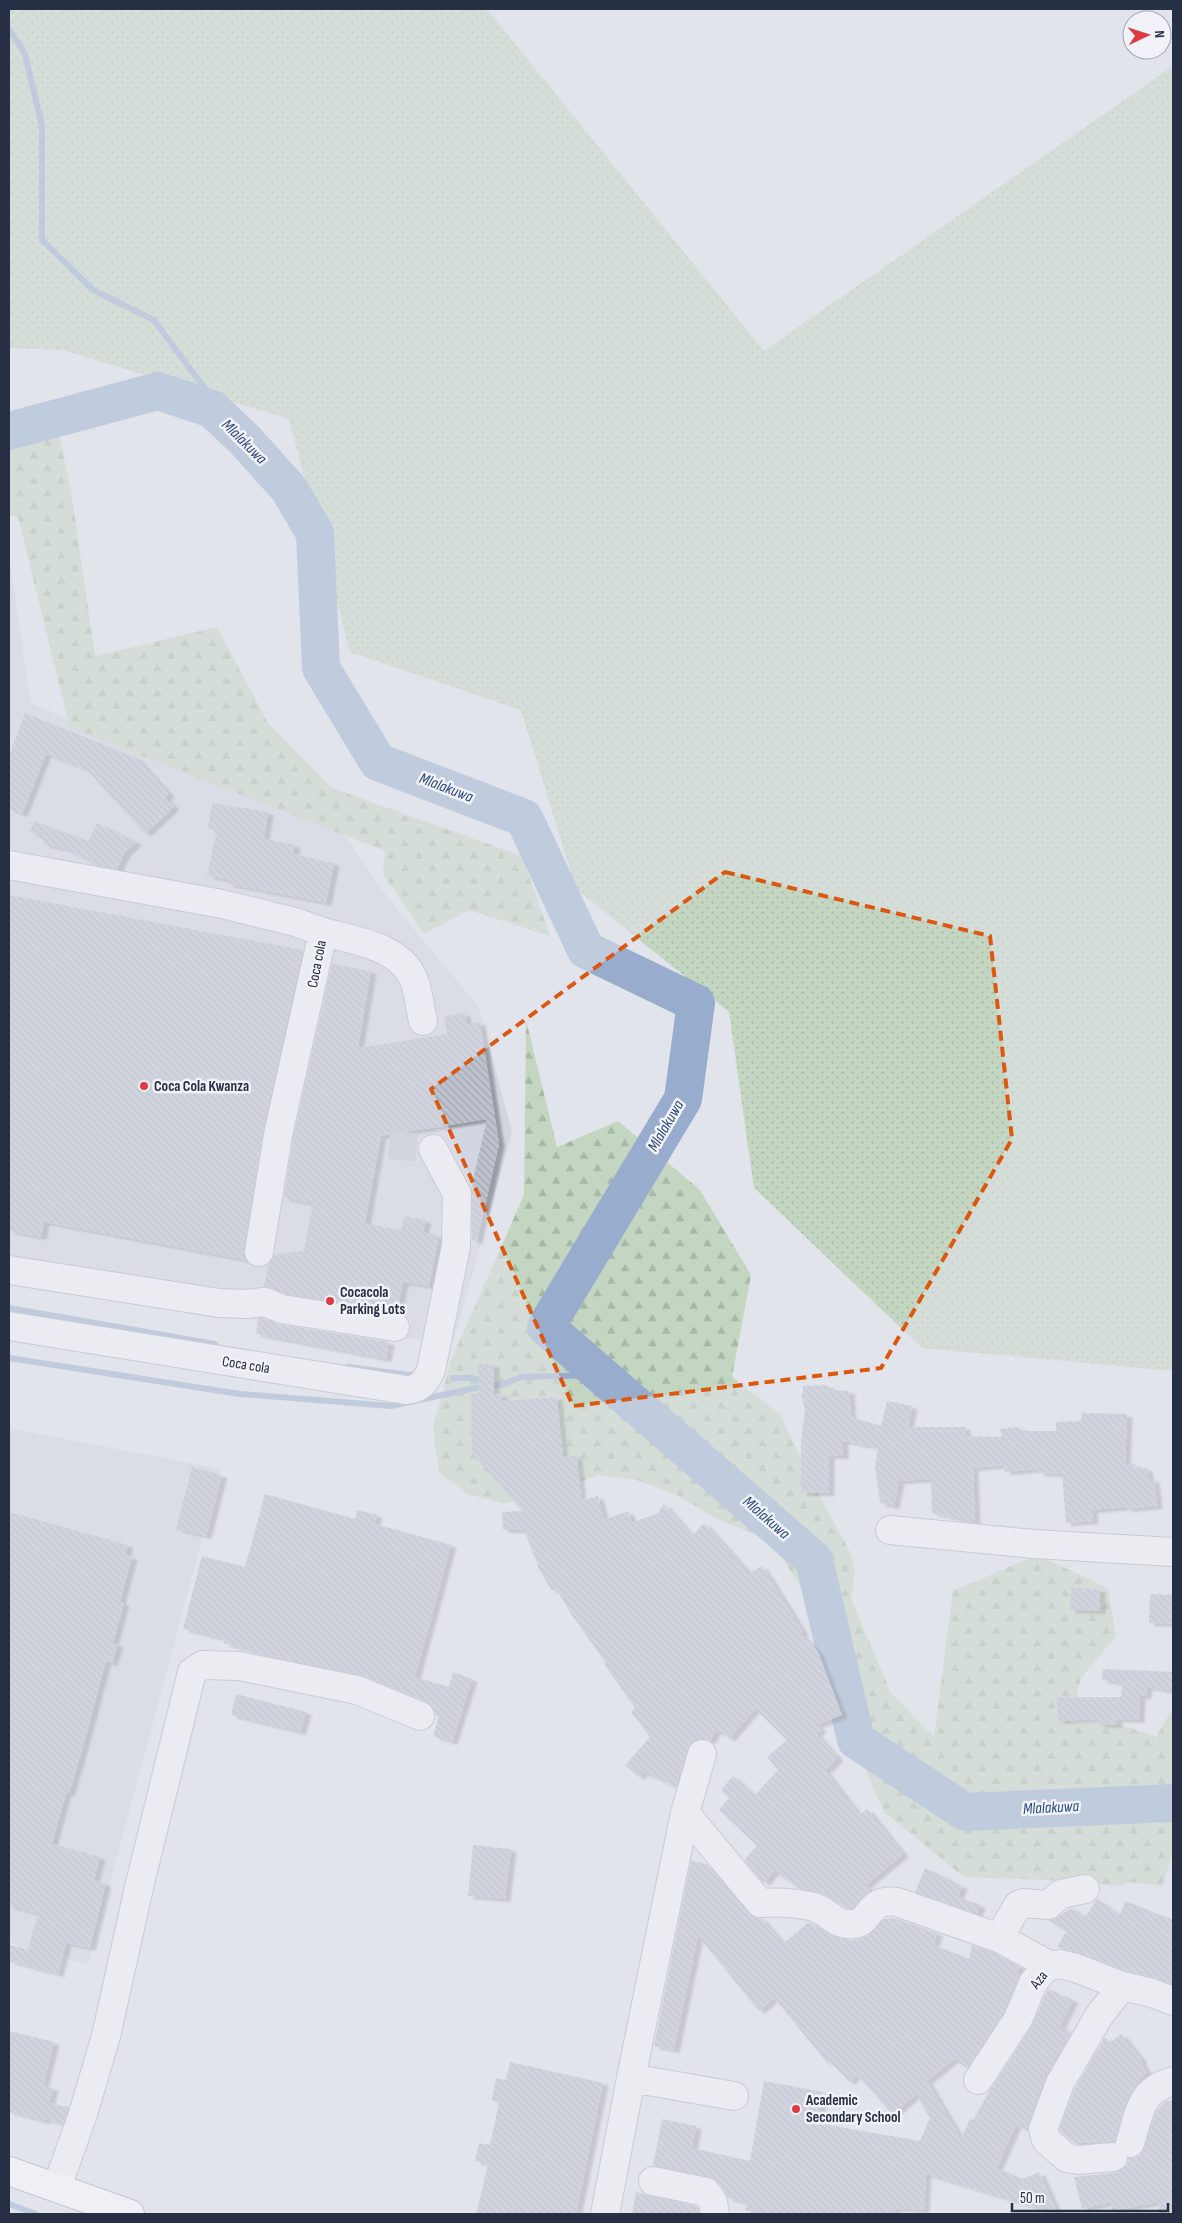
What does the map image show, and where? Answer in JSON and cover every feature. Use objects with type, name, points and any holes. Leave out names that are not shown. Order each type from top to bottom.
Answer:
[{"type":"main road","points":[[9,2171],[130,2214]]},
{"type":"street","name":"Coca cola","points":[[9,865],[222,904],[295,922],[323,932],[278,1135],[259,1252]]},
{"type":"street","points":[[323,932],[385,950],[405,963],[415,982],[422,1021]]},
{"type":"street","name":"Coca cola","points":[[9,1326],[406,1390],[418,1388],[425,1383],[431,1370],[441,1329],[456,1246],[457,1194],[433,1149]]},
{"type":"street","points":[[9,1270],[190,1300],[246,1304],[265,1302],[282,1309],[395,1327]]},
{"type":"street","points":[[890,1530],[1034,1544],[1173,1552]]},
{"type":"street","points":[[57,2187],[83,2114],[106,2036],[140,1883],[192,1672],[202,1665],[239,1666],[357,1690],[420,1716]]},
{"type":"street","points":[[605,2214],[630,2078],[685,1813],[702,1754]]},
{"type":"street","points":[[685,1813],[760,1903],[771,1902],[815,1908],[842,1924],[854,1924],[862,1921],[876,1904],[885,1900],[897,1902],[999,1938],[1051,1966]]},
{"type":"street","points":[[999,1938],[1018,1905],[1023,1903],[1048,1905],[1061,1894],[1085,1889]]},
{"type":"street","name":"Aza","points":[[978,2080],[1018,2019],[1033,1983],[1044,1969],[1051,1966],[1059,1964],[1076,1968],[1122,1986],[1152,1993],[1173,2001]]},
{"type":"street","points":[[1122,1986],[1099,2016],[1060,2083],[1043,2129],[1046,2140],[1067,2158],[1078,2160],[1122,2150],[1145,2097],[1153,2089],[1173,2081]]},
{"type":"street","points":[[630,2078],[734,2096]]},
{"type":"street","points":[[653,2181],[706,2192],[713,2202],[715,2214]]},
{"type":"highlighted area","points":[[725,872],[990,936],[1012,1139],[881,1368],[573,1406],[431,1089]]},
{"type":"shaded area","name":"Coca Cola Kwanza","points":[[9,556],[31,704],[333,819],[388,898],[479,1007],[512,1132],[453,1344],[218,1316],[9,1273]]},
{"type":"shaded area","points":[[9,1428],[221,1469],[88,1965],[9,1943]]},
{"type":"green space","points":[[9,9],[487,9],[764,351],[1173,66],[1173,1371],[922,1348],[754,1188],[729,1012],[576,889],[521,710],[350,652],[289,419],[63,350],[9,348]]},
{"type":"green space","points":[[54,408],[72,498],[95,656],[217,627],[268,723],[332,788],[522,856],[550,936],[469,910],[424,934],[383,874],[385,851],[70,728],[18,517],[9,515],[9,426]]},
{"type":"green space","points":[[526,1020],[557,1147],[618,1121],[700,1190],[751,1275],[732,1377],[780,1414],[809,1476],[851,1554],[855,1572],[851,1599],[891,1693],[934,1737],[953,1591],[1037,1555],[1108,1588],[1116,1636],[1081,1678],[1070,1722],[1122,1725],[1156,1737],[1173,1708],[1173,1853],[1162,1886],[1130,1882],[1121,1886],[1047,1880],[964,1877],[884,1812],[857,1751],[846,1733],[843,1694],[827,1643],[805,1595],[772,1541],[717,1519],[677,1495],[637,1480],[599,1475],[525,1501],[503,1503],[467,1494],[439,1472],[433,1428],[451,1360],[524,1195]]},
{"type":"building","points":[[25,713],[136,758],[169,794],[165,798],[174,807],[145,834],[87,770],[46,754],[22,814],[9,809],[9,756]]},
{"type":"building","points":[[212,803],[268,812],[264,839],[295,845],[293,854],[334,863],[326,903],[228,884],[229,880],[207,876],[217,830],[208,828]]},
{"type":"building","points":[[34,821],[88,841],[97,823],[137,842],[125,853],[117,869],[100,866],[65,849],[43,844],[44,839],[30,832]]},
{"type":"building","name":"Coca Cola Kwanza","points":[[9,895],[303,950],[263,1132],[244,1250],[246,1260],[44,1222],[41,1237],[9,1231]]},
{"type":"building","points":[[332,964],[371,971],[358,1048],[447,1034],[444,1016],[465,1013],[467,1024],[480,1022],[499,1144],[477,1241],[472,1240],[471,1188],[487,1119],[381,1136],[365,1223],[401,1230],[404,1216],[426,1220],[423,1232],[439,1236],[429,1286],[403,1282],[397,1312],[286,1294],[264,1286],[268,1265],[275,1254],[304,1251],[313,1204],[284,1198],[293,1138]]},
{"type":"building","points":[[258,1318],[279,1324],[389,1342],[386,1359],[256,1334]]},
{"type":"building","points":[[478,1364],[494,1364],[494,1394],[502,1394],[502,1401],[557,1397],[563,1457],[577,1456],[581,1501],[598,1496],[604,1520],[628,1511],[632,1523],[658,1513],[664,1504],[692,1536],[704,1523],[749,1573],[762,1566],[803,1632],[801,1634],[818,1652],[842,1715],[817,1725],[821,1730],[816,1734],[838,1758],[825,1771],[859,1815],[867,1809],[903,1854],[865,1886],[871,1890],[853,1908],[847,1908],[820,1892],[798,1888],[774,1871],[764,1883],[744,1860],[757,1846],[719,1810],[729,1798],[721,1790],[733,1776],[754,1796],[778,1770],[767,1757],[787,1740],[755,1709],[729,1739],[721,1731],[719,1733],[716,1730],[710,1741],[699,1739],[691,1743],[687,1750],[676,1787],[643,1772],[639,1777],[625,1765],[650,1737],[631,1712],[635,1708],[571,1614],[556,1588],[552,1591],[537,1566],[524,1530],[503,1530],[502,1512],[522,1511],[472,1453],[471,1394],[478,1394]]},
{"type":"building","points":[[828,1385],[829,1390],[849,1391],[851,1417],[881,1426],[887,1401],[912,1406],[908,1427],[965,1427],[966,1436],[1002,1437],[1000,1429],[1019,1427],[1020,1431],[1056,1431],[1056,1422],[1081,1421],[1082,1413],[1127,1414],[1125,1465],[1135,1464],[1136,1469],[1147,1468],[1149,1480],[1154,1479],[1157,1506],[1092,1510],[1093,1521],[1066,1523],[1062,1474],[1038,1473],[1038,1469],[1005,1472],[1004,1465],[973,1468],[975,1522],[932,1513],[931,1479],[899,1481],[894,1506],[880,1503],[875,1467],[878,1448],[871,1446],[871,1442],[870,1446],[843,1441],[843,1456],[829,1456],[829,1493],[801,1493],[801,1441],[805,1411],[801,1394],[803,1394],[803,1386]]},
{"type":"building","points":[[192,1467],[222,1475],[206,1536],[176,1529]]},
{"type":"building","points":[[265,1494],[355,1519],[357,1510],[377,1515],[375,1524],[451,1545],[415,1677],[449,1687],[453,1672],[472,1679],[452,1742],[433,1736],[439,1716],[435,1715],[433,1707],[411,1695],[360,1675],[278,1658],[224,1643],[225,1639],[183,1629],[202,1556],[245,1567]]},
{"type":"building","points":[[9,1512],[128,1545],[125,1555],[132,1557],[120,1602],[124,1603],[113,1643],[118,1644],[112,1663],[106,1661],[81,1754],[69,1793],[66,1793],[52,1844],[100,1857],[94,1880],[106,1884],[90,1948],[66,1943],[58,1974],[9,1961],[9,1945],[28,1949],[38,1914],[9,1906]]},
{"type":"building","points":[[1071,1588],[1100,1589],[1100,1611],[1070,1610]]},
{"type":"building","points":[[1150,1594],[1173,1595],[1172,1624],[1149,1623]]},
{"type":"building","points":[[1103,1669],[1173,1672],[1173,1691],[1147,1687],[1146,1696],[1140,1696],[1139,1720],[1117,1719],[1117,1725],[1099,1724],[1099,1719],[1058,1721],[1057,1697],[1121,1697],[1122,1683],[1102,1680]]},
{"type":"building","points":[[236,1694],[306,1712],[300,1732],[231,1715]]},
{"type":"building","points":[[473,1845],[511,1849],[505,1899],[468,1896]]},
{"type":"building","points":[[691,1861],[707,1864],[748,1913],[762,1919],[783,1944],[809,1922],[835,1937],[852,1940],[867,1936],[884,1919],[894,1918],[937,1933],[934,1945],[969,1959],[972,1945],[993,1952],[1020,1967],[1016,1973],[1020,1975],[1004,2012],[967,2068],[954,2059],[927,2081],[961,2139],[970,2119],[973,2120],[1031,2027],[1048,1989],[1073,2000],[1060,2026],[1071,2033],[1045,2077],[1028,2124],[1028,2131],[1016,2125],[997,2168],[1023,2179],[1039,2172],[1058,2214],[926,2174],[924,2210],[896,2208],[894,2214],[763,2214],[745,2210],[747,2203],[728,2198],[719,2183],[710,2177],[653,2166],[662,2119],[696,2126],[692,2148],[750,2161],[764,2081],[823,2092],[817,2123],[920,2141],[930,2118],[916,2094],[893,2115],[857,2075],[849,2082],[828,2059],[828,2064],[774,1998],[759,2011],[698,1936],[674,2050],[654,2046]]},
{"type":"building","points":[[925,1868],[962,1886],[958,1897],[980,1905],[977,1914],[915,1892]]},
{"type":"building","points":[[1097,1899],[1120,1915],[1125,1901],[1173,1920],[1173,1975],[1170,1983],[1127,1971],[1082,1953],[1057,1947],[1066,1932],[1048,1920],[1072,1908],[1085,1917]]},
{"type":"building","points":[[9,2031],[54,2042],[43,2085],[53,2088],[49,2103],[69,2107],[63,2124],[9,2112]]},
{"type":"building","points":[[1121,2034],[1142,2060],[1140,2061],[1147,2073],[1139,2079],[1140,2081],[1128,2098],[1115,2142],[1074,2143],[1059,2130],[1074,2090],[1105,2037],[1110,2043]]},
{"type":"building","points":[[510,2062],[603,2083],[576,2214],[476,2214],[488,2164],[475,2161],[479,2143],[490,2145],[499,2102],[492,2100],[496,2078],[506,2080]]},
{"type":"building","points":[[1166,2101],[1173,2101],[1173,2214],[1160,2214],[1158,2202],[1112,2211],[1111,2202],[1082,2209],[1074,2177],[1114,2173],[1127,2164],[1128,2158],[1134,2158],[1141,2154],[1156,2111]]},
{"type":"building","points":[[636,2192],[697,2206],[699,2214],[632,2214]]},
{"type":"waterway","points":[[9,29],[25,54],[42,126],[42,240],[93,290],[154,320],[199,381],[289,489]]},
{"type":"waterway","name":"Mlalakuwa","points":[[9,431],[158,391],[212,409],[244,439],[289,489],[315,533],[321,668],[378,762],[524,818],[586,950],[696,1003],[683,1099],[546,1327],[814,1560],[856,1740],[965,1812],[1173,1803]]},
{"type":"waterway","points":[[9,1308],[215,1344]]},
{"type":"waterway","points":[[9,1358],[240,1394],[391,1406],[480,1387],[502,1385],[521,1377],[601,1375]]},
{"type":"waterway","points":[[348,1367],[417,1376]]},
{"type":"waterway","points":[[453,1378],[471,1378],[486,1382]]},
{"type":"waterway","points":[[9,2204],[36,2214]]},
{"type":"tunnel","points":[[389,1145],[433,1149]]},
{"type":"place","name":"Coca Cola Kwanza","points":[[144,1086]]},
{"type":"place","name":"Cocacola Parking Lots","points":[[330,1301]]},
{"type":"place","name":"Academic Secondary School","points":[[796,2109]]}]
